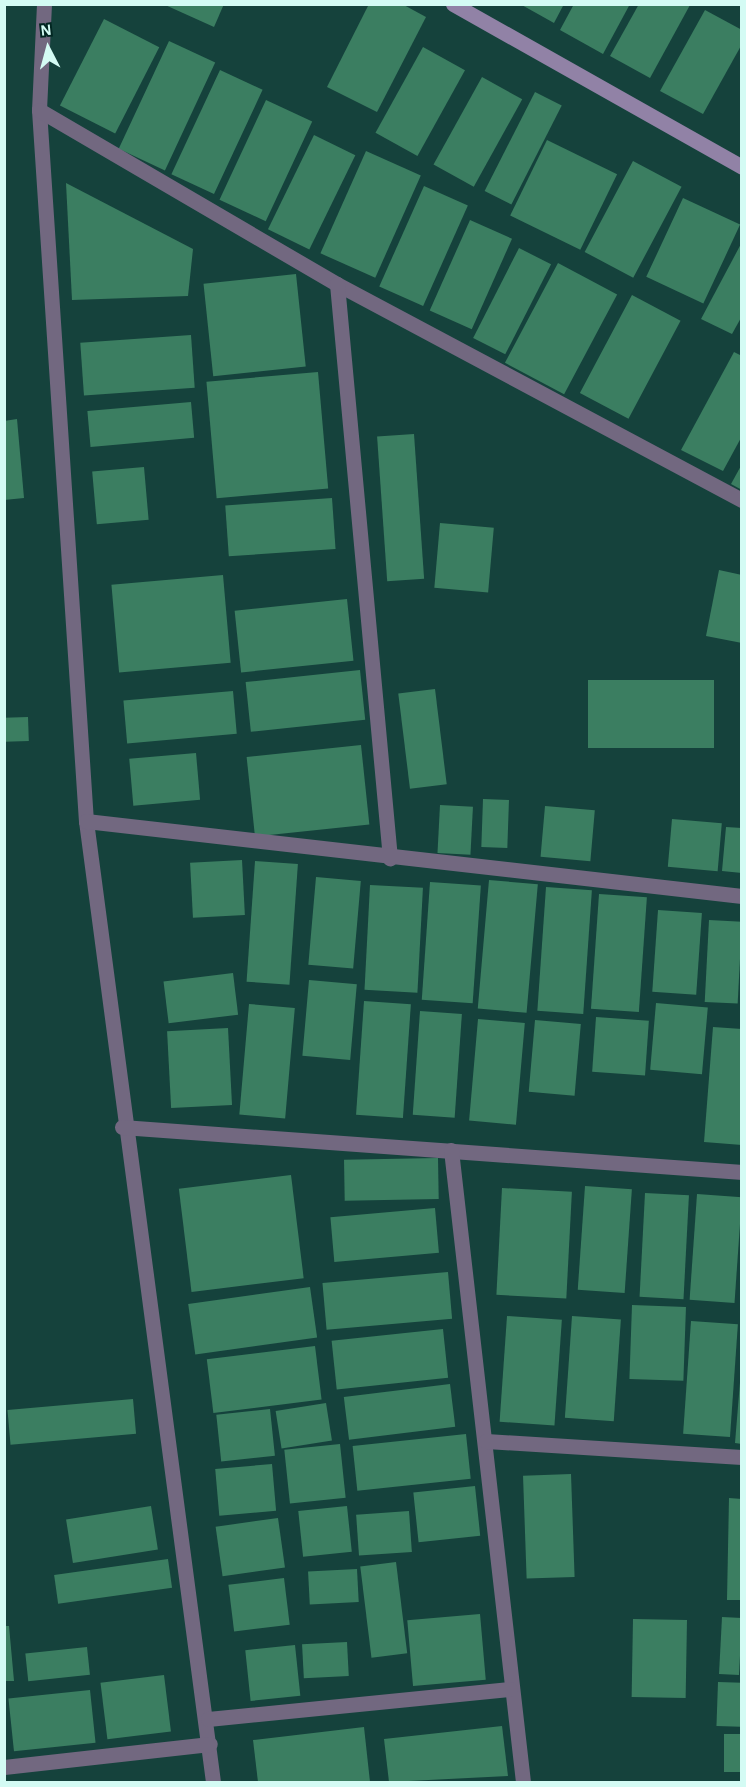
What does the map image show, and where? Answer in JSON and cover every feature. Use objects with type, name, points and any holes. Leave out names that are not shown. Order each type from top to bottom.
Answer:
[{"type":"street","points":[[44,4],[39,110],[86,821],[122,1127],[208,1719],[213,1782]]},
{"type":"street","points":[[453,4],[741,167]]},
{"type":"street","points":[[39,110],[337,284],[741,500]]},
{"type":"street","points":[[337,284],[390,859]]},
{"type":"street","points":[[86,821],[390,859],[741,896]]},
{"type":"street","points":[[122,1127],[741,1172]]},
{"type":"street","points":[[451,1150],[486,1441],[510,1689],[523,1782]]},
{"type":"street","points":[[486,1441],[741,1457]]},
{"type":"street","points":[[208,1719],[510,1689]]},
{"type":"street","points":[[4,1767],[210,1744]]},
{"type":"building","points":[[163,4],[224,4],[214,27]]},
{"type":"building","points":[[369,4],[402,4],[426,17],[377,112],[327,87]]},
{"type":"building","points":[[520,4],[564,4],[554,23]]},
{"type":"building","points":[[574,4],[630,4],[603,54],[560,30]]},
{"type":"building","points":[[639,4],[690,5],[650,78],[610,56]]},
{"type":"building","points":[[705,10],[742,30],[742,44],[703,114],[660,91]]},
{"type":"building","points":[[104,19],[159,47],[115,134],[60,105]]},
{"type":"building","points":[[169,41],[215,63],[165,170],[119,149]]},
{"type":"building","points":[[423,47],[465,70],[417,156],[375,133]]},
{"type":"building","points":[[220,70],[263,90],[214,194],[171,174]]},
{"type":"building","points":[[482,77],[522,99],[474,187],[434,164]]},
{"type":"building","points":[[535,92],[562,106],[511,205],[485,191]]},
{"type":"building","points":[[266,100],[312,122],[266,221],[220,200]]},
{"type":"building","points":[[314,135],[355,155],[309,250],[268,229]]},
{"type":"building","points":[[547,140],[617,174],[580,250],[510,215]]},
{"type":"building","points":[[366,151],[421,175],[375,278],[320,253]]},
{"type":"building","points":[[633,161],[682,187],[633,278],[585,252]]},
{"type":"building","points":[[66,183],[193,249],[188,296],[72,300]]},
{"type":"building","points":[[424,186],[468,206],[423,306],[379,286]]},
{"type":"building","points":[[683,198],[740,225],[703,303],[646,277]]},
{"type":"building","points":[[470,220],[512,239],[472,329],[430,310]]},
{"type":"building","points":[[742,242],[742,316],[732,334],[701,319]]},
{"type":"building","points":[[519,248],[551,264],[505,354],[473,338]]},
{"type":"building","points":[[558,263],[617,294],[564,394],[505,363]]},
{"type":"building","points":[[296,274],[306,366],[213,376],[204,284]]},
{"type":"building","points":[[632,295],[681,321],[628,419],[580,393]]},
{"type":"building","points":[[191,335],[195,388],[84,396],[80,343]]},
{"type":"building","points":[[734,352],[742,356],[742,436],[723,471],[681,450]]},
{"type":"building","points":[[318,372],[328,489],[217,498],[206,382]]},
{"type":"building","points":[[191,402],[194,438],[91,447],[87,411]]},
{"type":"building","points":[[17,419],[24,498],[4,500],[4,421]]},
{"type":"building","points":[[414,434],[424,579],[387,581],[377,437]]},
{"type":"building","points":[[742,464],[742,490],[731,484]]},
{"type":"building","points":[[144,467],[149,520],[97,524],[92,472]]},
{"type":"building","points":[[332,498],[336,549],[229,556],[225,505]]},
{"type":"building","points":[[440,523],[494,528],[488,592],[434,588]]},
{"type":"building","points":[[719,570],[742,575],[742,643],[706,636]]},
{"type":"building","points":[[223,575],[231,663],[119,672],[111,585]]},
{"type":"building","points":[[347,599],[353,661],[241,672],[235,611]]},
{"type":"building","points":[[360,670],[365,720],[251,732],[246,682]]},
{"type":"building","points":[[588,680],[714,680],[714,748],[588,748]]},
{"type":"building","points":[[435,689],[447,784],[410,789],[398,694]]},
{"type":"building","points":[[233,691],[237,734],[127,743],[123,701]]},
{"type":"building","points":[[28,717],[29,741],[5,742],[4,718]]},
{"type":"building","points":[[361,745],[369,825],[255,837],[247,757]]},
{"type":"building","points":[[196,753],[200,800],[133,806],[129,759]]},
{"type":"building","points":[[483,799],[509,800],[507,848],[481,847]]},
{"type":"building","points":[[440,805],[473,807],[470,855],[437,853]]},
{"type":"building","points":[[545,806],[595,810],[590,861],[541,857]]},
{"type":"building","points":[[672,819],[722,823],[718,871],[668,867]]},
{"type":"building","points":[[726,827],[742,828],[742,873],[722,871]]},
{"type":"building","points":[[242,860],[245,915],[193,918],[190,863]]},
{"type":"building","points":[[255,861],[298,864],[289,985],[247,982]]},
{"type":"building","points":[[316,877],[361,881],[353,969],[308,965]]},
{"type":"building","points":[[489,880],[538,884],[527,1013],[478,1009]]},
{"type":"building","points":[[430,882],[481,886],[473,1003],[422,1000]]},
{"type":"building","points":[[370,885],[423,888],[417,993],[365,990]]},
{"type":"building","points":[[546,887],[592,890],[583,1014],[537,1011]]},
{"type":"building","points":[[599,894],[647,897],[639,1012],[591,1009]]},
{"type":"building","points":[[658,910],[702,913],[696,995],[652,992]]},
{"type":"building","points":[[709,920],[742,922],[738,1004],[705,1002]]},
{"type":"building","points":[[233,973],[238,1015],[169,1023],[164,982]]},
{"type":"building","points":[[309,980],[357,984],[350,1060],[302,1056]]},
{"type":"building","points":[[364,1001],[411,1004],[403,1118],[356,1115]]},
{"type":"building","points":[[656,1003],[708,1008],[702,1074],[650,1070]]},
{"type":"building","points":[[249,1004],[295,1008],[285,1119],[239,1115]]},
{"type":"building","points":[[420,1011],[462,1014],[455,1118],[413,1115]]},
{"type":"building","points":[[596,1017],[649,1021],[645,1076],[592,1072]]},
{"type":"building","points":[[478,1019],[525,1023],[516,1125],[469,1121]]},
{"type":"building","points":[[535,1020],[581,1024],[575,1096],[529,1092]]},
{"type":"building","points":[[713,1027],[742,1029],[742,1145],[704,1142]]},
{"type":"building","points":[[228,1028],[232,1105],[171,1108],[167,1031]]},
{"type":"building","points":[[438,1158],[439,1199],[345,1201],[344,1160]]},
{"type":"building","points":[[291,1175],[304,1278],[192,1292],[179,1189]]},
{"type":"building","points":[[585,1186],[632,1189],[625,1293],[578,1290]]},
{"type":"building","points":[[502,1188],[572,1192],[566,1299],[496,1295]]},
{"type":"building","points":[[645,1193],[689,1195],[683,1299],[640,1297]]},
{"type":"building","points":[[697,1194],[742,1197],[734,1303],[690,1300]]},
{"type":"building","points":[[435,1208],[439,1253],[334,1262],[330,1217]]},
{"type":"building","points":[[448,1272],[452,1319],[327,1330],[322,1283]]},
{"type":"building","points":[[310,1287],[317,1338],[195,1355],[188,1304]]},
{"type":"building","points":[[632,1305],[686,1307],[683,1381],[629,1379]]},
{"type":"building","points":[[507,1316],[562,1320],[554,1426],[500,1422]]},
{"type":"building","points":[[572,1316],[621,1319],[614,1421],[565,1418]]},
{"type":"building","points":[[691,1321],[738,1324],[730,1437],[683,1434]]},
{"type":"building","points":[[443,1329],[448,1378],[337,1389],[332,1341]]},
{"type":"building","points":[[315,1346],[322,1400],[213,1413],[207,1359]]},
{"type":"building","points":[[742,1358],[742,1444],[735,1443]]},
{"type":"building","points":[[450,1384],[455,1427],[349,1440],[344,1397]]},
{"type":"building","points":[[133,1399],[136,1434],[11,1445],[7,1410]]},
{"type":"building","points":[[326,1403],[332,1441],[282,1449],[276,1411]]},
{"type":"building","points":[[270,1409],[275,1456],[221,1461],[216,1415]]},
{"type":"building","points":[[466,1434],[471,1479],[357,1491],[353,1446]]},
{"type":"building","points":[[340,1444],[346,1498],[290,1504],[284,1450]]},
{"type":"building","points":[[272,1464],[276,1511],[219,1516],[215,1469]]},
{"type":"building","points":[[571,1474],[575,1577],[527,1579],[523,1476]]},
{"type":"building","points":[[475,1486],[480,1536],[419,1542],[413,1492]]},
{"type":"building","points":[[729,1498],[742,1499],[742,1600],[727,1600]]},
{"type":"building","points":[[151,1506],[158,1549],[73,1563],[66,1519]]},
{"type":"building","points":[[347,1506],[352,1552],[303,1557],[298,1511]]},
{"type":"building","points":[[409,1511],[412,1552],[359,1556],[356,1515]]},
{"type":"building","points":[[278,1518],[285,1568],[223,1576],[216,1527]]},
{"type":"building","points":[[168,1559],[172,1588],[58,1604],[54,1575]]},
{"type":"building","points":[[396,1562],[407,1653],[371,1658],[360,1566]]},
{"type":"building","points":[[357,1569],[359,1602],[310,1605],[308,1572]]},
{"type":"building","points":[[284,1578],[290,1625],[234,1631],[228,1585]]},
{"type":"building","points":[[480,1614],[486,1680],[413,1686],[407,1620]]},
{"type":"building","points":[[722,1617],[742,1618],[739,1675],[719,1674]]},
{"type":"building","points":[[633,1619],[687,1620],[686,1698],[632,1697]]},
{"type":"building","points":[[4,1626],[9,1626],[14,1681],[4,1681]]},
{"type":"building","points":[[347,1642],[349,1676],[304,1678],[302,1644]]},
{"type":"building","points":[[295,1645],[300,1696],[251,1701],[245,1650]]},
{"type":"building","points":[[87,1647],[90,1675],[28,1681],[25,1653]]},
{"type":"building","points":[[164,1675],[171,1732],[107,1739],[100,1683]]},
{"type":"building","points":[[718,1682],[742,1683],[740,1727],[716,1726]]},
{"type":"building","points":[[90,1690],[96,1743],[14,1751],[8,1699]]},
{"type":"building","points":[[502,1726],[508,1776],[389,1782],[384,1739]]},
{"type":"building","points":[[364,1727],[370,1782],[258,1782],[253,1740]]},
{"type":"building","points":[[724,1734],[742,1734],[742,1772],[724,1772]]}]
